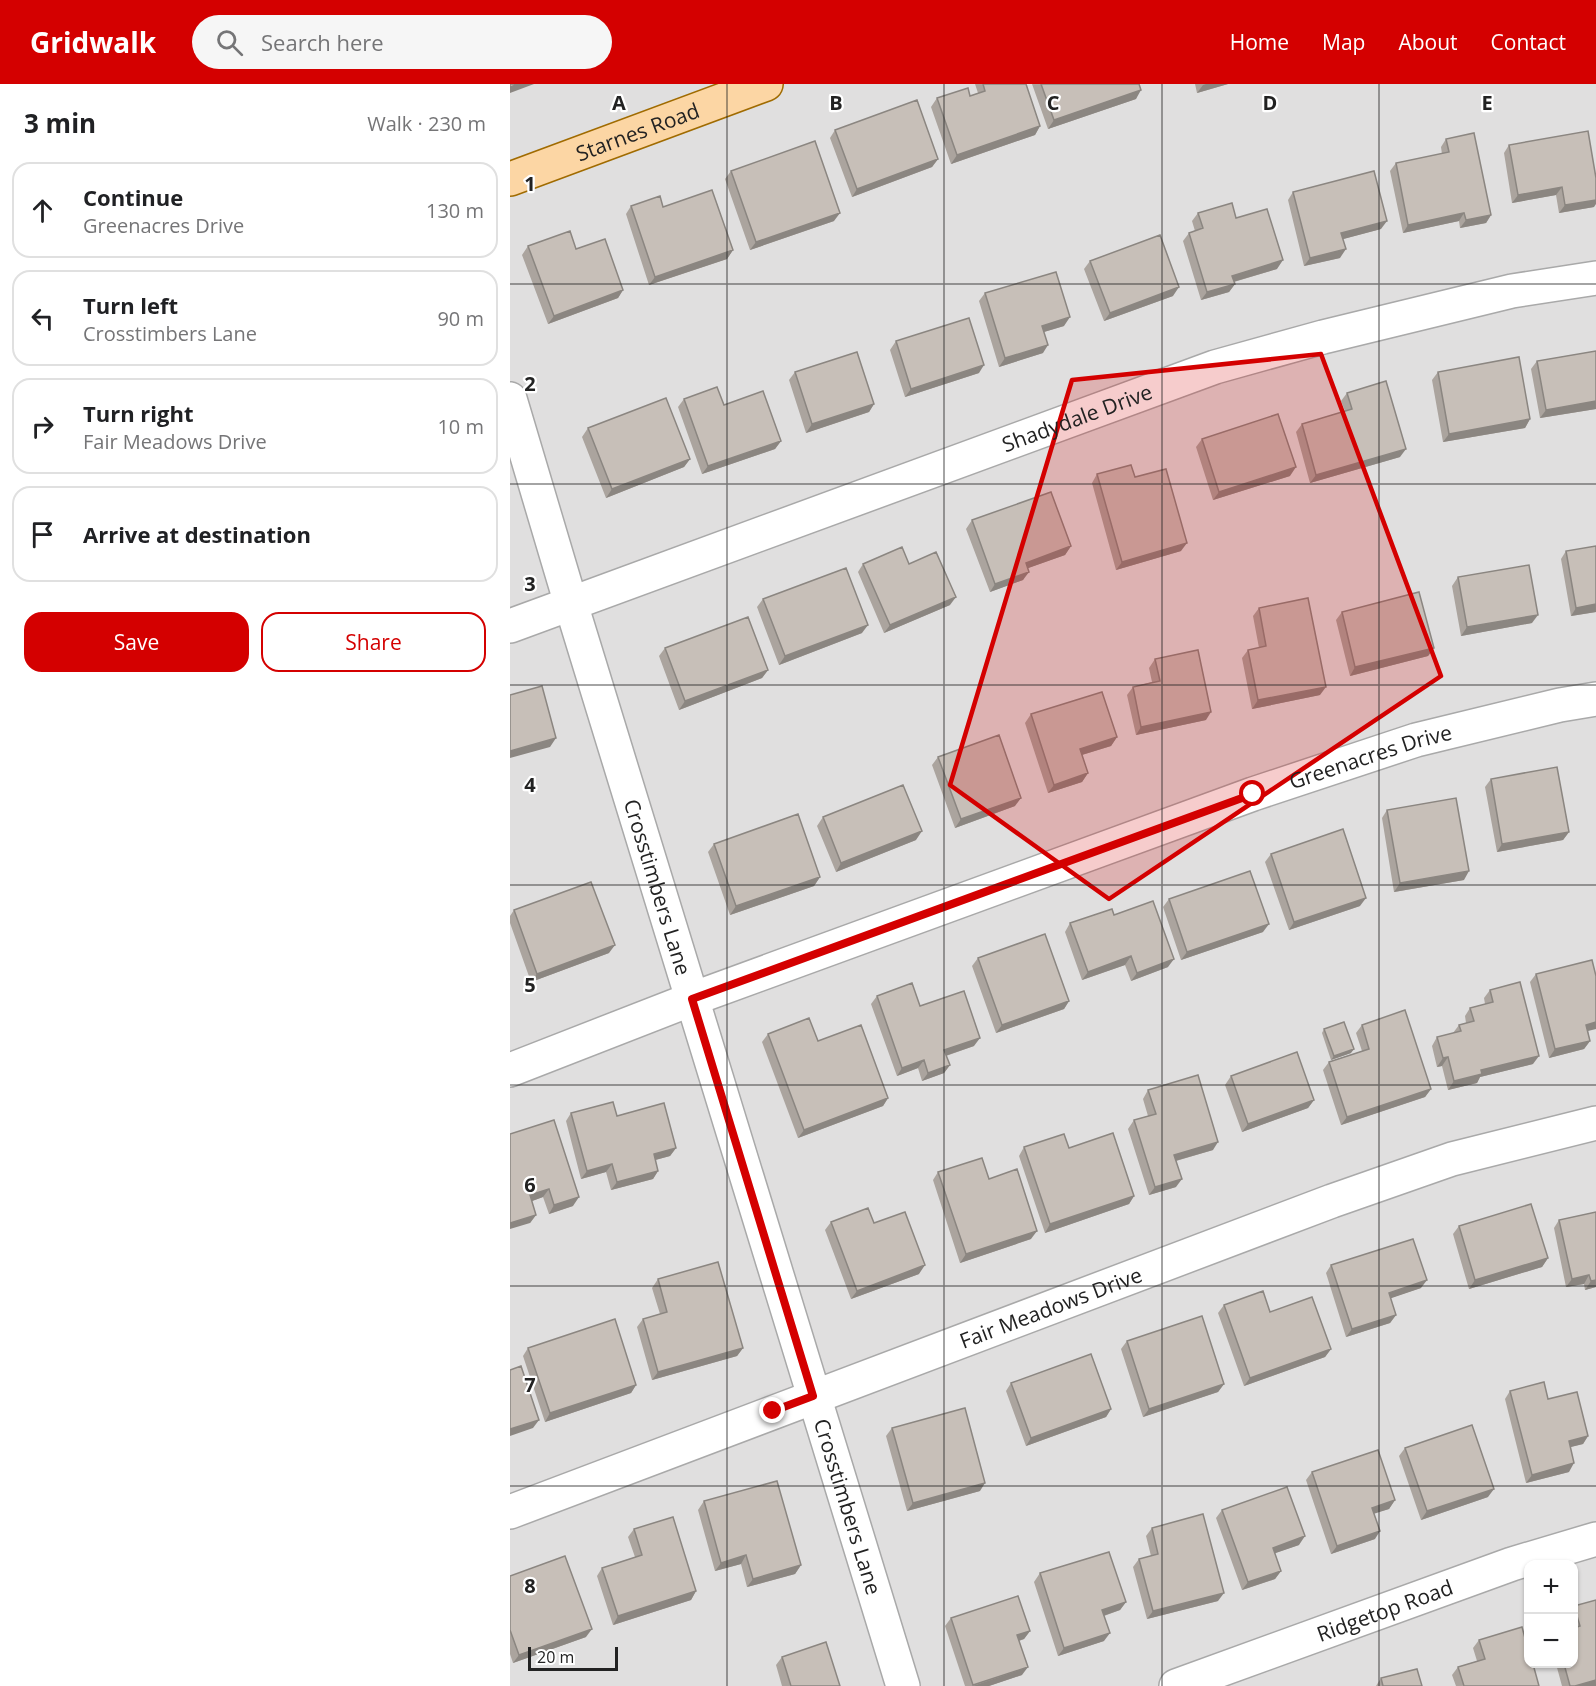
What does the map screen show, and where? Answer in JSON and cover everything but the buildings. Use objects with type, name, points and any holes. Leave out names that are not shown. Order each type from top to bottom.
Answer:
[{"type":"main road","name":"Starnes Road","points":[[510,179],[766,84]]},
{"type":"street","name":"Shadydale Drive","points":[[510,626],[1215,367],[1323,337],[1512,291],[1596,278]]},
{"type":"street","name":"Crosstimbers Lane","points":[[510,399],[903,1686]]},
{"type":"street","name":"Greenacres Drive","points":[[510,1070],[692,999],[1253,794],[1416,740],[1560,705],[1596,699]]},
{"type":"street","name":"Fair Meadows Drive","points":[[510,1512],[1332,1201],[1452,1159],[1596,1123]]},
{"type":"street","name":"Ridgetop Road","points":[[1176,1686],[1512,1564],[1596,1539]]},
{"type":"highlighted area","points":[[1321,354],[1441,676],[1109,899],[950,785],[1072,380]]},
{"type":"shaded area","points":[[510,84],[1596,84],[1596,1686],[510,1686]]},
{"type":"route","points":[[773,1411],[813,1396],[692,999],[1253,794]]}]
